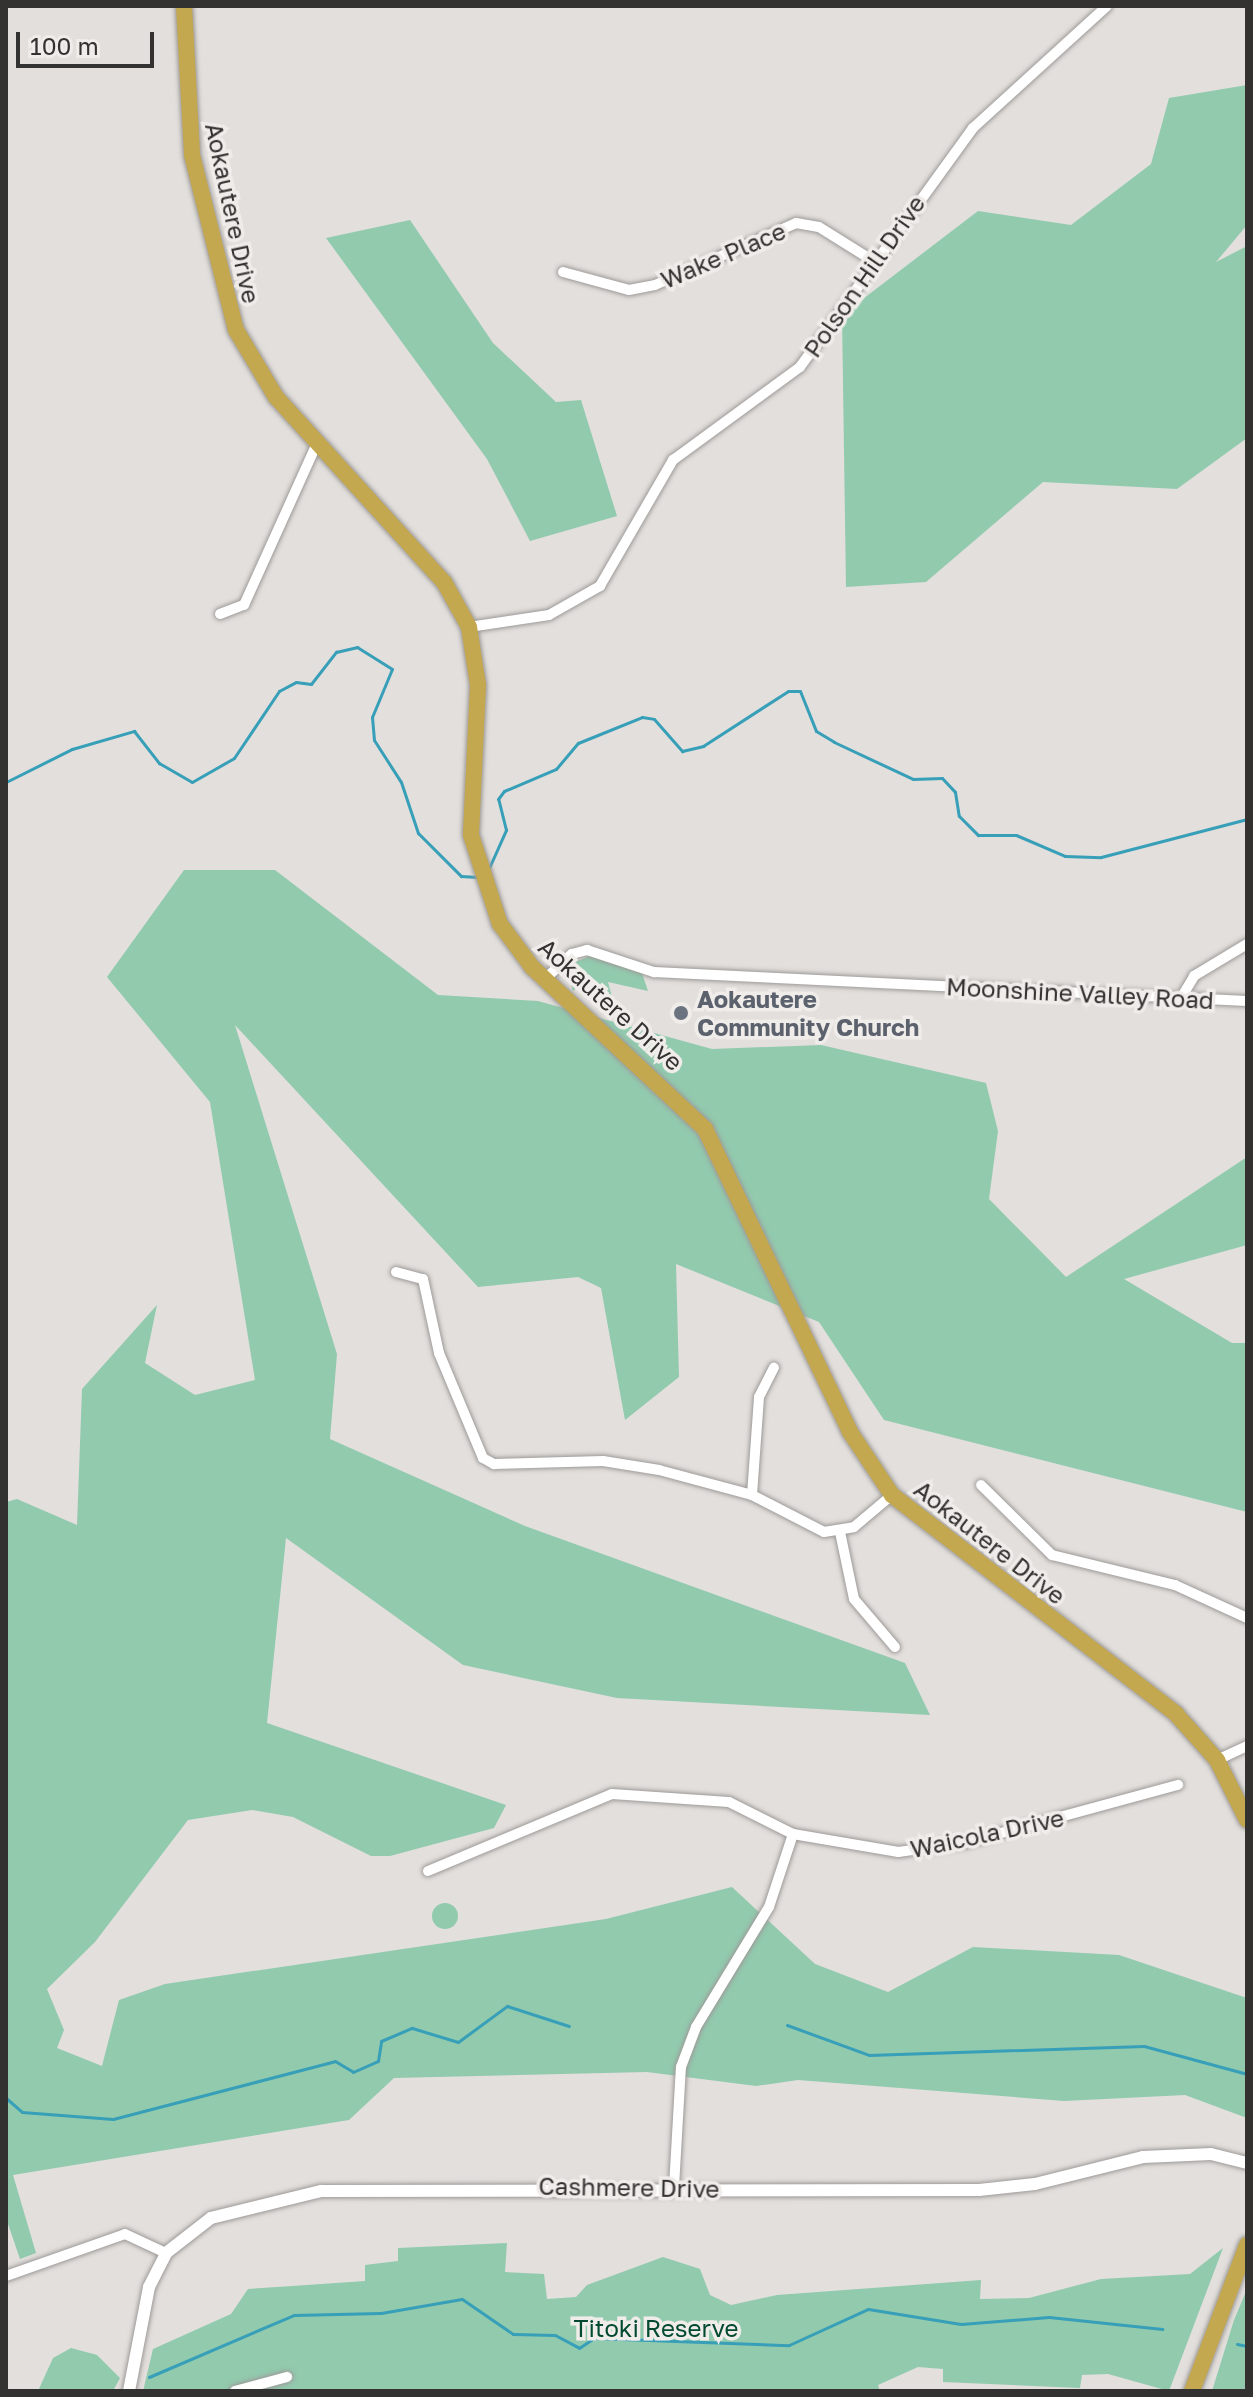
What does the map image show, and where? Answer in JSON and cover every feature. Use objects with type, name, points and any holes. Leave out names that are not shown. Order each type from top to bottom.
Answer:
[{"type":"highway","name":"Aokautere Drive","points":[[184,6],[192,155],[225,301],[254,365],[317,443],[444,582],[469,627],[478,685],[470,815],[483,889],[510,940],[545,979],[705,1129],[850,1432],[892,1495],[1156,1698],[1217,1760],[1247,1820]]},
{"type":"highway","points":[[1192,2391],[1247,2245]]},
{"type":"street","name":"Polson Hill Drive","points":[[469,627],[549,615],[600,586],[673,460],[800,367],[973,128],[1107,6]]},
{"type":"street","name":"Wake Place","points":[[563,272],[629,290],[655,285],[796,223],[819,227],[875,262]]},
{"type":"street","points":[[220,614],[244,605],[302,462],[317,443]]},
{"type":"street","points":[[1181,998],[1194,976],[1247,944]]},
{"type":"street","name":"Moonshine Valley Road","points":[[545,979],[572,954],[587,950],[654,972],[1247,1001]]},
{"type":"street","points":[[396,1272],[423,1279],[439,1353],[483,1458],[494,1464],[603,1461],[752,1495],[803,1525],[840,1532],[892,1495]]},
{"type":"street","points":[[752,1495],[759,1397],[774,1368]]},
{"type":"street","points":[[981,1485],[1042,1549],[1100,1561],[1247,1618]]},
{"type":"street","points":[[840,1532],[854,1599],[895,1647]]},
{"type":"street","points":[[1217,1760],[1247,1746]]},
{"type":"street","name":"Waicola Drive","points":[[428,1871],[612,1794],[729,1802],[793,1834],[898,1852],[964,1843],[1178,1785]]},
{"type":"street","points":[[674,2187],[681,2067],[696,2027],[769,1907],[793,1834]]},
{"type":"street","name":"Cashmere Drive","points":[[129,2391],[149,2287],[166,2253],[211,2218],[321,2191],[674,2187],[979,2190],[1051,2181],[1143,2157],[1211,2154],[1247,2163]]},
{"type":"street","points":[[6,2276],[125,2234],[166,2253]]},
{"type":"street","points":[[235,2391],[287,2377]]},
{"type":"green space","points":[[1247,85],[1247,225],[1216,262],[1247,246],[1247,438],[1177,489],[1043,482],[926,582],[846,587],[842,315],[978,211],[1071,225],[1151,164],[1169,98]]},
{"type":"green space","points":[[410,220],[493,343],[556,402],[581,400],[617,516],[530,541],[487,459],[326,238]]},
{"type":"green space","points":[[184,870],[275,870],[438,995],[538,1001],[712,1049],[821,1045],[986,1083],[998,1131],[989,1199],[1066,1277],[1247,1157],[1247,1245],[1124,1279],[1232,1343],[1247,1343],[1247,1512],[884,1420],[819,1322],[676,1264],[679,1377],[625,1420],[601,1288],[578,1277],[478,1287],[235,1025],[337,1354],[330,1439],[525,1526],[905,1663],[930,1715],[617,1698],[463,1665],[286,1538],[267,1723],[506,1805],[494,1828],[390,1856],[371,1856],[293,1817],[252,1810],[188,1820],[95,1942],[47,1989],[64,2030],[57,2048],[102,2066],[119,2000],[165,1984],[606,1919],[732,1887],[815,1964],[888,1992],[973,1947],[1119,1955],[1247,1998],[1247,2118],[1185,2095],[1064,2101],[798,2080],[756,2086],[647,2072],[394,2078],[349,2120],[13,2175],[36,2253],[20,2259],[6,2218],[6,1502],[17,1499],[77,1525],[82,1389],[157,1305],[145,1363],[195,1395],[255,1380],[210,1102],[107,977]]},
{"type":"green space","points":[[590,956],[642,973],[648,991],[608,982],[614,1004],[581,984],[573,991],[565,966]]},
{"type":"green space","points":[[445,1903],[454,1907],[458,1916],[454,1925],[445,1929],[436,1925],[432,1916],[436,1907]]},
{"type":"green space","name":"Titoki Reserve","points":[[507,2243],[505,2272],[544,2274],[547,2299],[576,2297],[587,2285],[663,2257],[700,2269],[710,2295],[731,2305],[777,2295],[981,2280],[980,2299],[1029,2298],[1101,2279],[1190,2274],[1223,2248],[1169,2391],[1108,2374],[1082,2375],[1080,2388],[943,2382],[943,2369],[918,2367],[878,2385],[880,2391],[143,2391],[153,2349],[231,2314],[248,2289],[365,2281],[365,2265],[398,2261],[398,2248]]},
{"type":"green space","points":[[1247,2289],[1247,2391],[1212,2391],[1234,2320]]},
{"type":"green space","points":[[71,2348],[97,2355],[120,2378],[113,2391],[38,2391],[53,2358]]},
{"type":"waterway","points":[[6,782],[72,749],[134,731],[159,763],[192,782],[234,758],[279,691],[296,682],[311,684],[336,652],[357,647],[392,669],[372,717],[374,740],[401,782],[418,833],[461,876],[477,877]]},
{"type":"waterway","points":[[489,868],[506,830],[498,799],[504,791],[556,769],[578,743],[642,717],[654,719],[682,751],[703,746],[788,691],[800,691],[816,731],[834,742],[913,779],[942,778],[955,792],[959,816],[978,835],[1016,835],[1065,856],[1101,857],[1247,819]]},
{"type":"waterway","points":[[6,2098],[22,2112],[113,2119],[335,2061],[353,2072],[378,2061],[381,2041],[412,2028],[458,2042],[507,2006],[569,2026]]},
{"type":"waterway","points":[[787,2025],[869,2055],[1144,2046],[1247,2074]]},
{"type":"waterway","points":[[149,2377],[294,2315],[381,2313],[462,2299],[513,2334],[555,2335],[579,2348],[594,2338],[789,2345],[868,2309],[961,2324],[1049,2317],[1162,2329]]},
{"type":"waterway","points":[[1237,2344],[1247,2346]]},
{"type":"place","name":"Aokautere Community Church","points":[[681,1013]]}]
